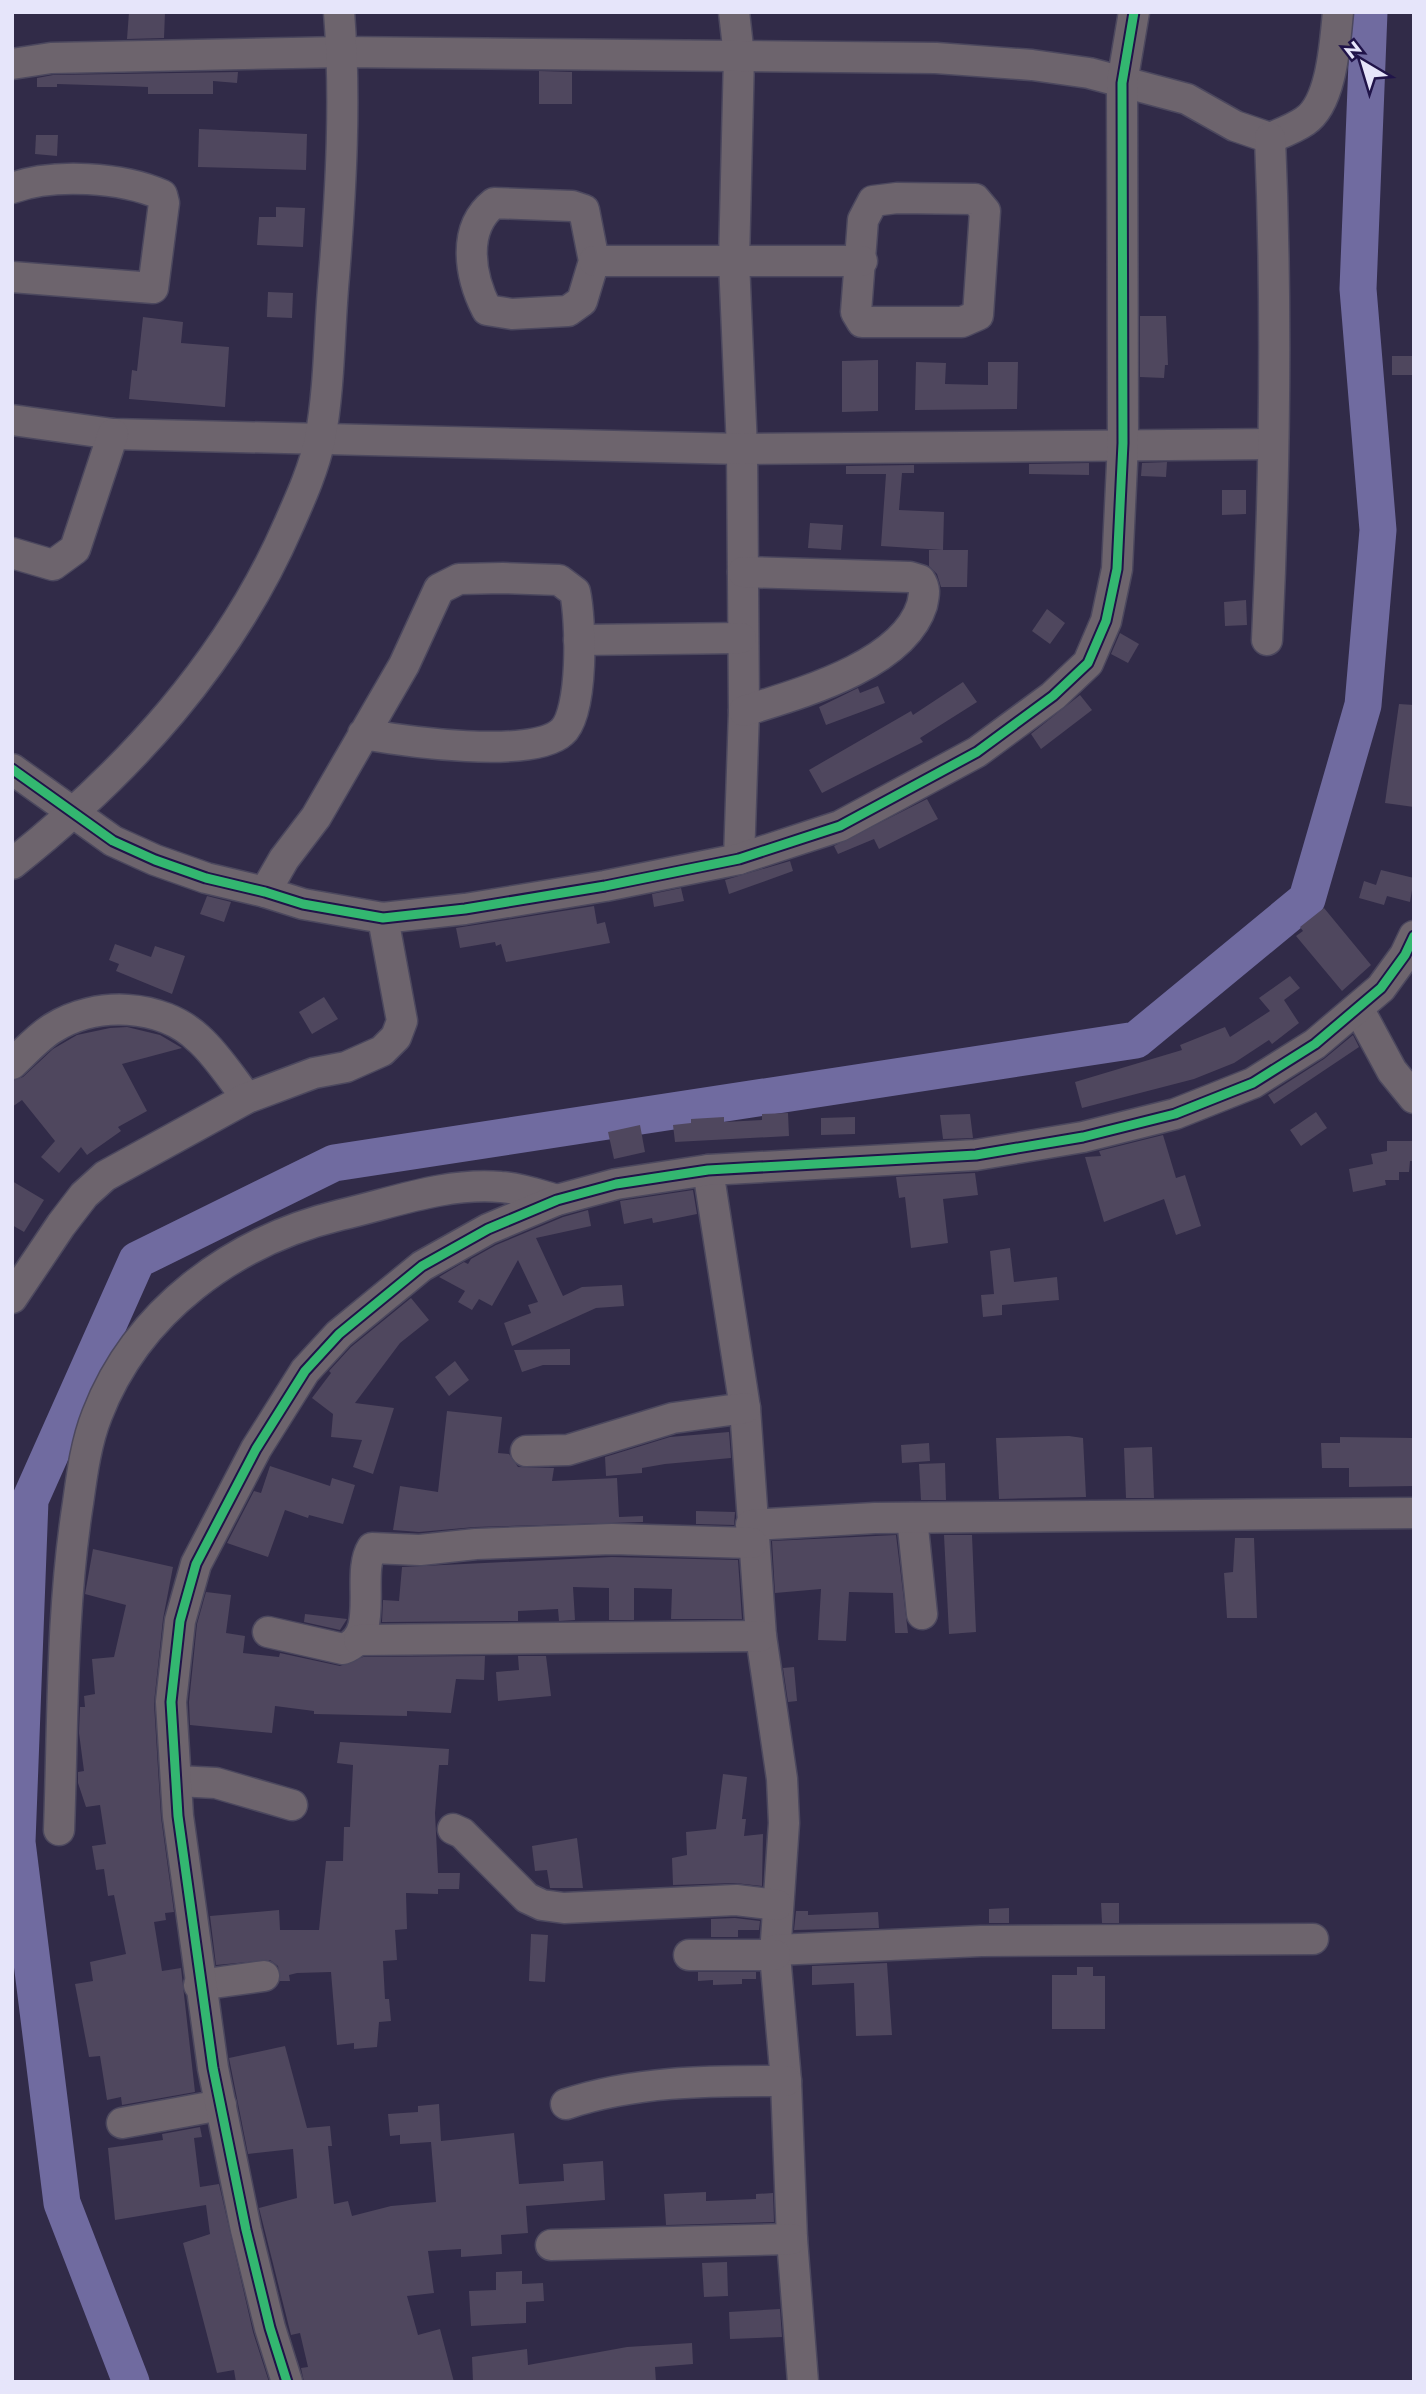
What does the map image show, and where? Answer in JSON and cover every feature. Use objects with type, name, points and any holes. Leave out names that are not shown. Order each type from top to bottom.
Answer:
[{"type":"street","points":[[12,864],[75,814],[182,701],[225,645],[276,555],[320,440],[338,219],[342,52],[339,12]]},
{"type":"street","points":[[734,12],[739,56],[734,261],[742,449],[741,638],[744,711],[739,859]]},
{"type":"street","points":[[12,769],[113,841],[155,860],[206,878],[265,891],[303,904],[383,918],[465,909],[606,886],[739,859],[840,826],[977,752],[1053,696],[1088,663],[1106,621],[1117,569],[1123,443],[1122,83],[1134,12]]},
{"type":"street","points":[[12,64],[89,56],[342,52],[936,58],[1032,65],[1089,73],[1188,99],[1235,126],[1270,138],[1308,120],[1324,91],[1333,61],[1338,12]]},
{"type":"street","points":[[1267,640],[1274,221],[1270,138]]},
{"type":"street","points":[[12,188],[68,177],[141,185],[162,195],[164,203],[153,288],[12,277]]},
{"type":"street","points":[[897,198],[975,200],[985,211],[978,315],[962,322],[862,322],[856,312],[862,261],[863,220],[873,201],[897,198]]},
{"type":"street","points":[[494,203],[572,205],[584,210],[594,261],[582,301],[568,311],[512,314],[487,310],[474,285],[472,240],[482,213],[494,203]]},
{"type":"street","points":[[594,261],[862,261]]},
{"type":"street","points":[[12,420],[113,434],[742,449],[1123,443],[1272,444]]},
{"type":"street","points":[[12,553],[53,565],[75,549],[113,434]]},
{"type":"street","points":[[743,572],[910,577],[920,580],[925,593],[917,620],[894,644],[819,688],[744,711]]},
{"type":"street","points":[[265,891],[284,859],[316,817],[363,734],[404,665],[439,589],[459,579],[559,580],[575,592],[579,611],[579,640],[574,713],[563,732],[546,741],[471,748],[363,734]]},
{"type":"street","points":[[579,640],[741,638]]},
{"type":"street","points":[[12,1298],[61,1225],[84,1195],[105,1176],[247,1098],[314,1073],[346,1067],[382,1051],[396,1037],[402,1021],[383,918]]},
{"type":"street","points":[[287,2382],[246,2230],[199,1985],[171,1702],[180,1621],[196,1563],[250,1459],[305,1371],[339,1334],[422,1266],[488,1229],[558,1200],[616,1184],[708,1170],[976,1156],[1083,1137],[1175,1114],[1253,1083],[1315,1044],[1381,988],[1414,936]]},
{"type":"street","points":[[1358,1008],[1392,1071],[1414,1098]]},
{"type":"street","points":[[12,1064],[52,1029],[80,1015],[101,1010],[129,1010],[167,1016],[199,1038],[247,1098]]},
{"type":"street","points":[[708,1170],[745,1408],[761,1636],[782,1779],[784,1823],[775,1952],[786,2081],[792,2239],[803,2382]]},
{"type":"street","points":[[59,1830],[69,1558],[84,1465],[96,1416],[124,1359],[157,1318],[190,1286],[258,1244],[312,1222],[447,1189],[475,1186],[504,1187],[558,1200]]},
{"type":"street","points":[[526,1451],[568,1450],[673,1418],[745,1408]]},
{"type":"street","points":[[359,1640],[372,1548],[420,1550],[476,1545],[752,1534],[912,1518],[1414,1513]]},
{"type":"street","points":[[912,1518],[922,1614]]},
{"type":"street","points":[[268,1632],[343,1649],[359,1640],[761,1636]]},
{"type":"street","points":[[177,1781],[216,1783],[292,1805]]},
{"type":"street","points":[[453,1829],[462,1833],[527,1898],[542,1905],[564,1908],[736,1900],[777,1905]]},
{"type":"street","points":[[689,1955],[981,1941],[1313,1939]]},
{"type":"street","points":[[199,1985],[264,1976]]},
{"type":"street","points":[[566,2104],[619,2088],[705,2080],[786,2081]]},
{"type":"street","points":[[122,2123],[221,2105]]},
{"type":"street","points":[[551,2245],[792,2239]]},
{"type":"building","points":[[129,12],[165,12],[164,38],[127,39]]},
{"type":"building","points":[[539,71],[572,72],[572,104],[539,104]]},
{"type":"building","points":[[238,72],[237,83],[213,81],[213,94],[148,94],[148,87],[57,84],[57,87],[37,87],[37,78],[53,75]]},
{"type":"building","points":[[199,129],[307,134],[306,170],[198,167]]},
{"type":"building","points":[[36,135],[58,135],[57,156],[35,154]]},
{"type":"building","points":[[276,207],[305,208],[303,247],[257,245],[259,217],[276,217]]},
{"type":"building","points":[[268,292],[293,293],[292,318],[267,317]]},
{"type":"building","points":[[1140,316],[1166,316],[1168,365],[1165,365],[1164,378],[1140,377]]},
{"type":"building","points":[[143,317],[183,322],[181,343],[229,347],[225,407],[129,399],[132,370],[137,371]]},
{"type":"building","points":[[1392,356],[1414,356],[1414,375],[1392,375]]},
{"type":"building","points":[[878,360],[878,411],[842,412],[842,361]]},
{"type":"building","points":[[916,362],[946,363],[945,384],[988,385],[988,362],[1018,362],[1017,409],[915,410]]},
{"type":"building","points":[[1167,462],[1166,477],[1141,476],[1142,463]]},
{"type":"building","points":[[1089,463],[1089,475],[1029,474],[1029,464]]},
{"type":"building","points":[[914,465],[914,473],[902,473],[899,510],[944,512],[943,550],[881,546],[886,474],[846,474],[846,466]]},
{"type":"building","points":[[1222,490],[1246,490],[1246,514],[1222,515]]},
{"type":"building","points":[[810,523],[843,525],[841,550],[808,548]]},
{"type":"building","points":[[929,550],[968,550],[967,587],[941,587],[937,574],[929,566]]},
{"type":"building","points":[[1246,600],[1247,625],[1225,626],[1224,602]]},
{"type":"building","points":[[1047,609],[1065,623],[1050,644],[1032,631]]},
{"type":"building","points":[[1120,633],[1139,644],[1128,663],[1111,654]]},
{"type":"building","points":[[963,682],[977,702],[920,738],[923,742],[822,793],[809,770],[911,711],[913,715]]},
{"type":"building","points":[[878,686],[885,703],[826,725],[819,707],[858,688],[860,693]]},
{"type":"building","points":[[1080,695],[1092,710],[1041,749],[1031,734]]},
{"type":"building","points":[[1399,704],[1414,705],[1414,807],[1385,803]]},
{"type":"building","points":[[927,799],[938,819],[879,849],[874,839],[838,854],[834,846]]},
{"type":"building","points":[[790,861],[793,871],[729,894],[725,880]]},
{"type":"building","points":[[1381,870],[1414,878],[1410,902],[1387,896],[1384,905],[1359,898],[1364,881],[1376,885]]},
{"type":"building","points":[[681,888],[684,901],[654,907],[652,894]]},
{"type":"building","points":[[207,896],[231,902],[224,922],[200,914]]},
{"type":"building","points":[[594,906],[597,924],[605,922],[610,943],[506,962],[501,944],[496,946],[495,942],[460,948],[456,928]]},
{"type":"building","points":[[1324,908],[1371,965],[1342,991],[1296,936],[1303,931],[1300,927]]},
{"type":"building","points":[[115,944],[151,957],[155,946],[185,956],[172,994],[116,971],[119,964],[109,960]]},
{"type":"building","points":[[1290,976],[1300,988],[1284,1000],[1299,1023],[1272,1044],[1269,1040],[1234,1063],[1194,1079],[1082,1108],[1075,1082],[1182,1050],[1180,1045],[1225,1027],[1230,1037],[1270,1011],[1259,998]]},
{"type":"building","points":[[324,997],[338,1019],[312,1034],[299,1012]]},
{"type":"building","points":[[127,1027],[160,1035],[182,1048],[122,1064],[147,1111],[118,1127],[121,1131],[87,1155],[81,1147],[59,1173],[41,1157],[55,1141],[22,1100],[12,1107],[12,1081],[23,1077],[53,1049],[77,1035]]},
{"type":"building","points":[[1353,1035],[1359,1047],[1274,1104],[1268,1095],[1324,1059]]},
{"type":"building","points":[[1316,1112],[1327,1128],[1301,1146],[1290,1130]]},
{"type":"building","points":[[788,1113],[789,1136],[675,1142],[673,1125],[691,1123],[691,1119],[724,1117],[724,1122],[762,1120],[762,1114]]},
{"type":"building","points":[[970,1114],[973,1138],[943,1139],[940,1115]]},
{"type":"building","points":[[855,1117],[855,1134],[821,1135],[821,1118]]},
{"type":"building","points":[[640,1125],[645,1152],[614,1159],[608,1132]]},
{"type":"building","points":[[1163,1135],[1176,1178],[1185,1175],[1201,1226],[1176,1235],[1164,1199],[1104,1222],[1085,1157],[1101,1156],[1099,1151]]},
{"type":"building","points":[[1387,1141],[1414,1141],[1414,1161],[1410,1161],[1409,1172],[1399,1172],[1399,1180],[1385,1180],[1386,1185],[1353,1192],[1349,1169],[1373,1164],[1371,1154],[1387,1151]]},
{"type":"building","points":[[975,1173],[978,1195],[943,1199],[948,1243],[911,1248],[905,1197],[899,1198],[896,1177]]},
{"type":"building","points":[[12,1181],[44,1200],[24,1232],[12,1225]]},
{"type":"building","points":[[693,1190],[697,1214],[653,1223],[652,1218],[624,1224],[620,1201]]},
{"type":"building","points":[[588,1210],[591,1226],[536,1238],[563,1296],[582,1287],[622,1285],[624,1306],[596,1308],[512,1346],[504,1323],[531,1313],[528,1305],[538,1302],[518,1260],[492,1306],[479,1299],[472,1310],[458,1302],[465,1291],[439,1277],[464,1262],[468,1264],[471,1259],[496,1245],[563,1217]]},
{"type":"building","points":[[1010,1248],[1014,1282],[1057,1277],[1059,1300],[1002,1305],[1002,1315],[983,1317],[981,1295],[994,1294],[990,1251]]},
{"type":"building","points":[[411,1298],[429,1320],[400,1343],[355,1403],[394,1408],[373,1474],[353,1467],[362,1440],[331,1437],[333,1414],[312,1398],[331,1373],[329,1371],[351,1347]]},
{"type":"building","points":[[570,1349],[570,1365],[543,1365],[522,1372],[514,1350]]},
{"type":"building","points":[[455,1361],[469,1380],[449,1396],[435,1377]]},
{"type":"building","points":[[447,1411],[502,1417],[498,1453],[509,1454],[518,1467],[554,1468],[552,1481],[617,1478],[619,1517],[643,1516],[643,1522],[475,1527],[419,1532],[393,1530],[400,1486],[438,1492]]},
{"type":"building","points":[[729,1432],[731,1458],[665,1464],[642,1468],[642,1473],[606,1476],[605,1457],[670,1437]]},
{"type":"building","points":[[1340,1437],[1414,1438],[1414,1486],[1349,1487],[1349,1468],[1322,1468],[1321,1443],[1340,1443]]},
{"type":"building","points":[[996,1438],[1083,1438],[1086,1497],[999,1499]]},
{"type":"building","points":[[929,1443],[930,1461],[902,1463],[901,1445]]},
{"type":"building","points":[[1152,1447],[1154,1498],[1126,1498],[1124,1448]]},
{"type":"building","points":[[945,1463],[946,1500],[921,1500],[919,1464]]},
{"type":"building","points":[[270,1466],[330,1486],[332,1478],[355,1485],[343,1524],[309,1515],[308,1518],[285,1510],[268,1557],[227,1543],[254,1491],[261,1493]]},
{"type":"building","points":[[696,1511],[735,1512],[734,1525],[696,1524]]},
{"type":"building","points":[[896,1535],[908,1633],[895,1633],[893,1593],[849,1592],[846,1641],[818,1640],[821,1589],[775,1593],[772,1541]]},
{"type":"building","points":[[944,1535],[972,1535],[976,1632],[949,1634]]},
{"type":"building","points":[[1235,1538],[1254,1538],[1257,1618],[1227,1618],[1224,1573],[1233,1572]]},
{"type":"building","points":[[93,1549],[173,1567],[163,1619],[154,1703],[161,1817],[174,1912],[165,1913],[166,1920],[154,1922],[162,1971],[181,1968],[195,2092],[122,2105],[121,2097],[107,2100],[100,2056],[89,2057],[75,1984],[93,1981],[90,1962],[126,1954],[114,1895],[108,1896],[104,1869],[96,1870],[92,1846],[106,1844],[100,1805],[86,1807],[78,1783],[78,1772],[84,1771],[79,1733],[80,1707],[85,1707],[84,1696],[95,1694],[92,1659],[114,1657],[126,1605],[85,1594]]},
{"type":"building","points":[[612,1557],[738,1560],[742,1619],[671,1619],[672,1589],[634,1588],[634,1620],[609,1620],[609,1588],[573,1587],[575,1620],[559,1621],[558,1609],[518,1611],[518,1621],[382,1622],[383,1600],[399,1601],[402,1567]]},
{"type":"building","points":[[206,1592],[231,1595],[226,1633],[245,1636],[243,1653],[279,1657],[280,1653],[340,1666],[363,1657],[485,1656],[484,1680],[456,1679],[451,1713],[407,1711],[407,1716],[314,1714],[314,1711],[275,1706],[272,1733],[190,1725],[189,1702],[197,1624]]},
{"type":"building","points":[[305,1614],[347,1619],[340,1630],[304,1622]]},
{"type":"building","points":[[518,1656],[546,1656],[551,1696],[498,1701],[496,1672],[519,1670]]},
{"type":"building","points":[[794,1667],[797,1701],[788,1702],[783,1668]]},
{"type":"building","points":[[340,1742],[449,1749],[448,1765],[439,1765],[435,1813],[438,1873],[460,1873],[459,1889],[438,1889],[438,1894],[406,1893],[407,1929],[395,1930],[397,1960],[383,1961],[385,1999],[389,1999],[391,2021],[379,2022],[377,2047],[354,2049],[354,2043],[337,2045],[331,1972],[297,1973],[289,1975],[290,1981],[280,1981],[278,1966],[270,1960],[216,1965],[210,1916],[279,1910],[280,1930],[319,1930],[326,1861],[343,1861],[344,1827],[350,1827],[353,1765],[337,1763]]},
{"type":"building","points":[[723,1774],[747,1777],[742,1819],[746,1819],[744,1836],[763,1834],[762,1886],[735,1883],[673,1885],[672,1858],[687,1855],[686,1832],[716,1829]]},
{"type":"building","points":[[577,1838],[583,1888],[550,1888],[547,1870],[535,1871],[532,1846]]},
{"type":"building","points":[[1101,1903],[1119,1903],[1119,1923],[1102,1923]]},
{"type":"building","points":[[1009,1908],[1009,1923],[989,1923],[989,1909]]},
{"type":"building","points":[[796,1911],[808,1911],[808,1915],[878,1912],[879,1928],[794,1930]]},
{"type":"building","points":[[711,1919],[760,1921],[759,1930],[738,1930],[738,1937],[711,1937]]},
{"type":"building","points":[[531,1934],[548,1935],[545,1982],[529,1981]]},
{"type":"building","points":[[887,1963],[892,2035],[856,2036],[854,1983],[812,1985],[812,1966]]},
{"type":"building","points":[[1077,1967],[1093,1967],[1093,1976],[1105,1976],[1105,2029],[1052,2029],[1052,1975],[1077,1975]]},
{"type":"building","points":[[698,1972],[756,1972],[756,1979],[742,1979],[742,1984],[713,1985],[713,1980],[698,1981]]},
{"type":"building","points":[[285,2046],[307,2128],[330,2126],[332,2146],[328,2146],[334,2204],[348,2201],[352,2216],[391,2206],[436,2202],[431,2142],[400,2144],[400,2135],[390,2136],[388,2114],[418,2112],[418,2106],[439,2104],[441,2141],[514,2133],[519,2184],[564,2181],[563,2164],[603,2161],[605,2200],[526,2206],[528,2233],[501,2235],[502,2254],[461,2257],[461,2249],[428,2251],[434,2293],[407,2296],[418,2335],[440,2329],[454,2382],[304,2382],[301,2368],[308,2367],[300,2333],[291,2335],[259,2208],[297,2198],[293,2149],[248,2154],[229,2058]]},
{"type":"building","points":[[200,2127],[202,2137],[194,2138],[200,2187],[219,2184],[253,2332],[269,2382],[236,2382],[234,2370],[217,2373],[183,2243],[210,2234],[206,2205],[115,2220],[108,2148],[163,2140],[162,2134]]},
{"type":"building","points":[[706,2192],[706,2201],[756,2199],[756,2194],[773,2193],[774,2222],[666,2225],[664,2194]]},
{"type":"building","points":[[727,2262],[728,2296],[704,2297],[702,2263]]},
{"type":"building","points":[[522,2271],[522,2284],[543,2283],[544,2301],[526,2302],[526,2323],[471,2326],[469,2291],[496,2290],[496,2272]]},
{"type":"building","points":[[780,2309],[782,2337],[730,2339],[729,2312]]},
{"type":"building","points":[[692,2343],[693,2364],[655,2367],[656,2382],[473,2382],[472,2357],[527,2349],[528,2365],[627,2347]]},
{"type":"waterway","points":[[131,2382],[62,2203],[17,1842],[30,1500],[137,1260],[334,1163],[1136,1040],[1307,899],[1363,705],[1378,530],[1358,289],[1369,12]]},
{"type":"cycle path","points":[[12,769],[113,841],[155,860],[206,878],[303,904],[383,918],[465,909],[605,886],[739,859],[840,826],[977,752],[1053,696],[1088,663],[1106,621],[1117,569],[1123,443],[1122,83],[1134,12]]},
{"type":"cycle path","points":[[287,2382],[270,2328],[246,2230],[213,2068],[178,1816],[171,1702],[180,1621],[196,1564],[256,1449],[305,1371],[339,1334],[422,1266],[488,1229],[557,1200],[616,1184],[708,1170],[976,1155],[1083,1137],[1175,1114],[1253,1083],[1315,1044],[1381,988],[1405,955],[1414,936]]}]
